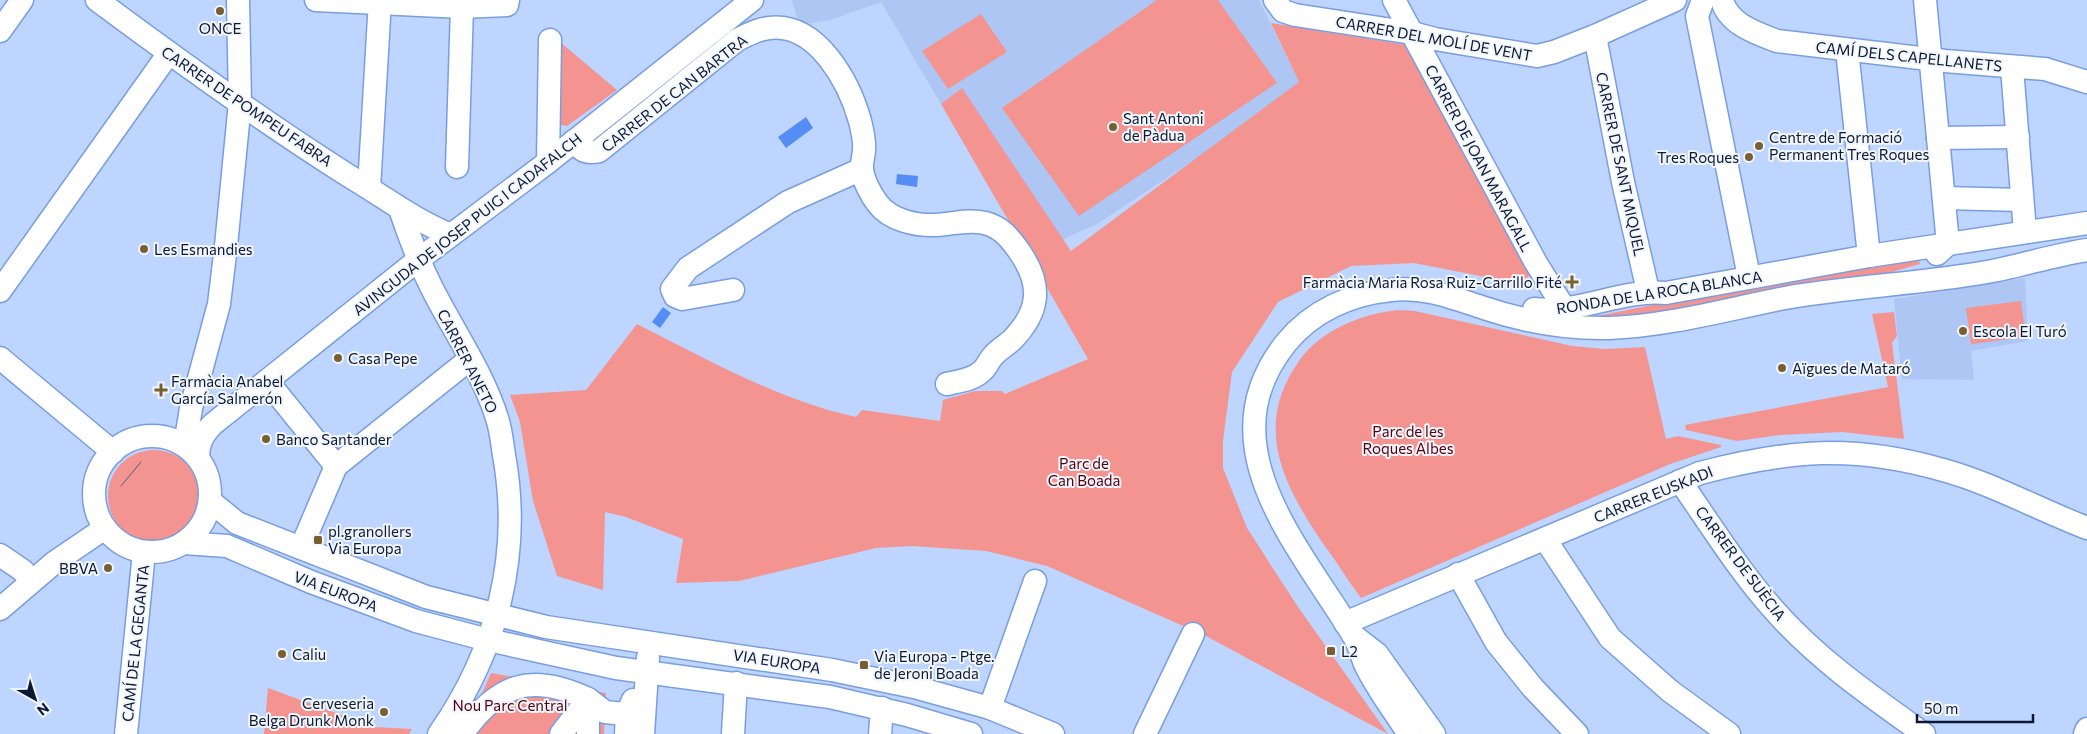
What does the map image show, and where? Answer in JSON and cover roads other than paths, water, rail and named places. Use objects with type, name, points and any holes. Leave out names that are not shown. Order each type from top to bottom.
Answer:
[{"type":"street","points":[[0,31],[22,0]]},
{"type":"street","name":"CARRER DE POMPEU FABRA","points":[[97,0],[169,54],[368,188],[430,226],[451,235]]},
{"type":"street","points":[[191,451],[191,408],[219,304],[240,102],[238,0]]},
{"type":"street","points":[[316,0],[462,7],[507,2]]},
{"type":"street","name":"AVINGUDA DE JOSEP PUIG I CADAFALCH","points":[[191,451],[198,447],[204,433],[267,381],[418,260],[548,162],[752,0]]},
{"type":"street","name":"CARRER DE JOAN MARAGALL","points":[[1394,0],[1536,263],[1563,309],[1579,327]]},
{"type":"street","name":"CARRER DEL MOLÍ DE VENT","points":[[1275,1],[1283,11],[1295,15],[1412,32],[1435,39],[1537,56],[1554,52],[1595,36],[1675,0]]},
{"type":"street","points":[[1703,0],[1697,16],[1749,277]]},
{"type":"street","name":"CAMÍ DELS CAPELLANETS","points":[[1722,0],[1735,20],[1752,31],[1777,40],[1847,50],[2012,68],[2045,69],[2087,82]]},
{"type":"street","points":[[1925,0],[1948,244]]},
{"type":"street","points":[[368,188],[380,2]]},
{"type":"street","points":[[456,167],[462,7]]},
{"type":"street","name":"CARRER DE CAN BARTRA","points":[[574,141],[580,149],[590,154],[599,151],[737,40],[768,28],[781,28],[797,32],[809,39],[837,69],[860,121],[864,148],[862,169],[872,194],[885,212],[899,219],[934,226],[967,222],[993,226],[1010,237],[1032,272],[1037,288],[1029,318],[1020,332],[994,354],[983,371],[973,377],[947,384]]},
{"type":"street","name":"CARRER DE SANT MIQUEL","points":[[1595,36],[1623,182],[1648,292]]},
{"type":"street","points":[[548,162],[550,40]]},
{"type":"street","points":[[1847,50],[1869,256]]},
{"type":"street","points":[[0,291],[169,54]]},
{"type":"street","points":[[2012,68],[2025,232]]},
{"type":"street","points":[[1938,138],[2018,137]]},
{"type":"street","points":[[733,290],[682,299],[674,296],[672,289],[688,268],[788,202],[862,169]]},
{"type":"street","points":[[1944,198],[2022,200]]},
{"type":"street","points":[[400,209],[418,260]]},
{"type":"street","name":"RONDA DE LA ROCA BLANCA","points":[[1460,299],[1487,299],[1533,309],[1563,309],[1648,292],[1666,293],[1869,256],[2087,223]]},
{"type":"street","name":"RONDA DE LA ROCA BLANCA","points":[[1460,299],[1510,315],[1579,327],[1613,328],[1647,324],[1816,292],[1879,277],[1933,259],[1948,244]]},
{"type":"street","name":"RONDA DE LA ROCA BLANCA","points":[[1816,292],[1987,272],[2087,250]]},
{"type":"street","name":"CARRER ANETO","points":[[418,260],[470,359],[497,418],[508,476],[511,522],[508,572],[496,613]]},
{"type":"street","name":"CARRER DE JOAN MARAGALL","points":[[1501,302],[1520,302],[1535,295],[1540,288],[1536,263]]},
{"type":"street","points":[[1409,734],[1378,686],[1350,630],[1294,542],[1259,473],[1254,453],[1256,403],[1263,383],[1280,352],[1291,337],[1323,310],[1359,296],[1392,290],[1423,290],[1460,299]]},
{"type":"street","points":[[0,358],[113,452]]},
{"type":"street","points":[[301,548],[336,466],[470,359]]},
{"type":"street","points":[[267,381],[336,466]]},
{"type":"street","points":[[157,436],[191,451],[209,478],[210,501],[204,522],[184,543],[160,552],[144,552],[124,545],[105,528],[96,508],[94,492],[101,467],[113,452],[130,440],[157,436]]},
{"type":"street","name":"CARRER EUSKADI","points":[[1350,630],[1458,574],[1680,481],[1700,473],[1748,460],[1786,454],[1842,452],[1866,454],[1899,459],[1944,470],[2087,528]]},
{"type":"street","name":"CARRER DE SUÈCIA","points":[[1680,481],[1774,610],[1816,652],[1873,698],[1924,734]]},
{"type":"street","name":"VIA EUROPA","points":[[210,501],[237,523],[426,597],[546,627],[832,670],[914,687],[990,708],[1053,734]]},
{"type":"street","points":[[0,608],[67,553],[105,528]]},
{"type":"street","points":[[1545,539],[1610,638],[1670,691],[1729,734]]},
{"type":"street","name":"VIA EUROPA","points":[[184,543],[227,546],[311,582],[408,618],[488,640],[616,668],[830,697],[882,708],[971,734]]},
{"type":"street","name":"CAMÍ DE LA GEGANTA","points":[[126,734],[144,552]]},
{"type":"street","points":[[0,555],[22,570],[32,581]]},
{"type":"street","points":[[1458,574],[1496,642],[1533,688],[1577,734]]},
{"type":"street","points":[[990,708],[1035,581]]},
{"type":"street","points":[[439,734],[470,686],[488,640],[496,613]]},
{"type":"street","points":[[1350,630],[1377,654],[1434,734]]},
{"type":"street","points":[[1145,734],[1193,634]]},
{"type":"street","points":[[462,734],[480,711],[512,687],[542,685],[566,689],[596,706],[635,724],[650,643]]},
{"type":"street","points":[[733,734],[736,683]]},
{"type":"street","points":[[560,734],[596,706]]},
{"type":"street","points":[[588,734],[596,706]]},
{"type":"street","points":[[880,734],[882,708]]},
{"type":"street","points":[[2085,734],[2087,729]]},
{"type":"water","points":[[806,117],[813,128],[786,148],[778,137]]},
{"type":"water","points":[[897,174],[918,176],[917,187],[896,184]]},
{"type":"water","points":[[663,307],[671,313],[660,328],[652,322]]},
{"type":"tram line","points":[[121,486],[141,462]]},
{"type":"place","name":"ONCE","points":[[220,11]]},
{"type":"place","name":"Sant Antoni de Pàdua","points":[[1113,127]]},
{"type":"place","name":"Centre de Formació Permanent Tres Roques","points":[[1759,146]]},
{"type":"place","name":"Tres Roques","points":[[1749,157]]},
{"type":"place","name":"Les Esmandies","points":[[144,249]]},
{"type":"place","name":"Farmàcia Maria Rosa Ruiz-Carrillo Fité","points":[[1572,282]]},
{"type":"place","name":"Escola El Turó","points":[[1963,331]]},
{"type":"place","name":"Casa Pepe","points":[[338,358]]},
{"type":"place","name":"Aïgues de Mataró","points":[[1782,368]]},
{"type":"place","name":"Farmàcia Anabel García Salmerón","points":[[161,390]]},
{"type":"place","name":"Banco Santander","points":[[266,439]]},
{"type":"place","name":"pl.granollers Via Europa","points":[[318,540]]},
{"type":"place","name":"BBVA","points":[[108,568]]},
{"type":"place","name":"L2","points":[[1331,651]]},
{"type":"place","name":"Caliu","points":[[282,654]]},
{"type":"place","name":"Via Europa - Ptge. de Jeroni Boada","points":[[864,665]]},
{"type":"place","name":"Cerveseria Belga Drunk Monk","points":[[384,712]]},
{"type":"park label","name":"Parc de les Roques Albes","points":[[1408,440]]},
{"type":"park label","name":"Parc de Can Boada","points":[[1084,472]]},
{"type":"park label","name":"Nou Parc Central","points":[[510,705]]}]
